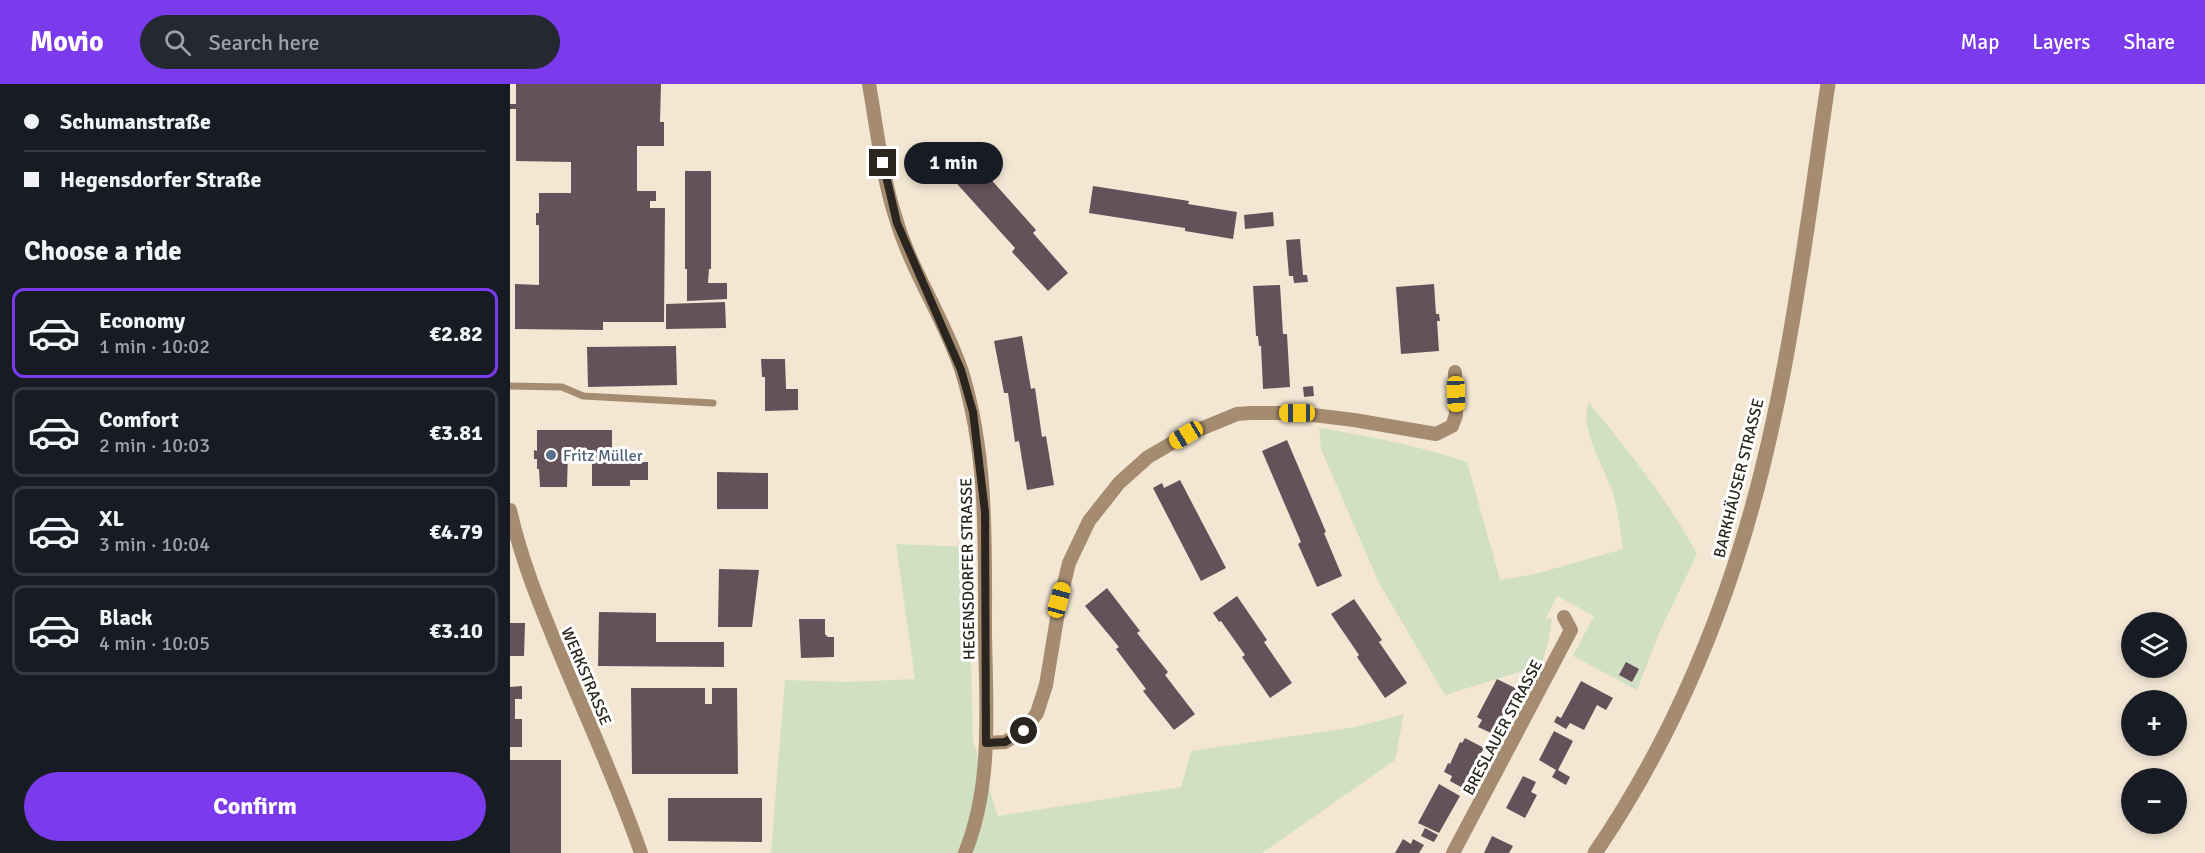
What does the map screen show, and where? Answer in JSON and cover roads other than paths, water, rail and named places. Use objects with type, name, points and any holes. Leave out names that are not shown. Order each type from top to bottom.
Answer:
[{"type":"street","name":"HEGENSDORFER STRASSE","points":[[869,84],[886,182],[897,223],[961,370],[973,412],[985,512],[986,743],[979,812],[965,853]]},
{"type":"street","name":"BARKHÄUSER STRASSE","points":[[1596,853],[1638,783],[1678,708],[1735,565],[1766,454],[1789,343],[1828,84]]},
{"type":"street","points":[[986,743],[1005,742],[1024,731],[1037,713],[1046,685],[1059,600],[1069,563],[1089,521],[1119,483],[1148,457],[1186,435],[1237,414],[1250,413],[1297,413],[1354,420],[1436,435],[1452,426],[1456,415],[1455,372]]},
{"type":"street","name":"WERKSTRASSE","points":[[510,510],[525,565],[545,618],[616,786],[641,853]]},
{"type":"street","name":"BRESLAUER STRASSE","points":[[1454,853],[1571,630],[1564,617]]},
{"type":"lane","points":[[510,386],[562,387],[583,396],[713,403]]},
{"type":"place","name":"Fritz Müller","points":[[551,455]]}]
